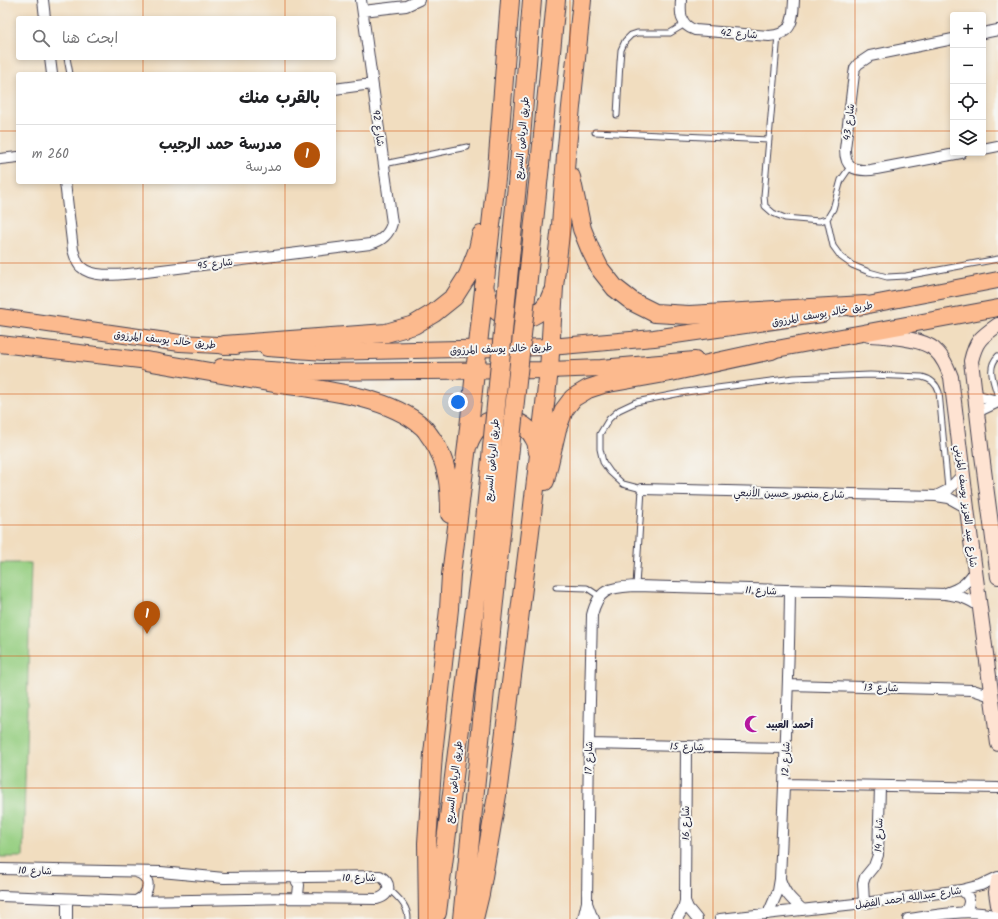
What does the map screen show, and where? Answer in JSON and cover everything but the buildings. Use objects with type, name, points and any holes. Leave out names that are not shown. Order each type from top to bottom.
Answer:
[{"type":"highway","points":[[428,919],[428,828],[433,754],[449,609],[451,575],[467,446],[497,170],[510,0]]},
{"type":"highway","name":"طريق الرياض السريع","points":[[462,919],[532,0]]},
{"type":"highway","name":"طريق الرياض السريع","points":[[436,919],[491,552],[540,164],[556,0]]},
{"type":"highway","points":[[474,919],[480,894],[497,795],[549,370],[554,287],[582,0]]},
{"type":"highway","points":[[566,156],[582,229],[590,249],[614,288],[633,302],[655,312],[689,315],[865,305]]},
{"type":"highway","points":[[224,345],[386,333],[414,325],[454,297],[468,275],[478,249],[497,170]]},
{"type":"highway","points":[[484,286],[488,300],[497,312],[511,318],[526,319],[540,312],[550,301],[554,287]]},
{"type":"highway","points":[[528,548],[557,429],[564,410],[574,398],[588,389],[603,384],[671,372],[772,350]]},
{"type":"highway","points":[[146,361],[344,394],[383,404],[407,415],[424,428],[436,446],[445,464],[450,492],[451,575]]},
{"type":"highway","points":[[467,446],[472,434],[481,425],[493,420],[506,418],[518,422],[528,429],[536,440],[538,453]]},
{"type":"main road","name":"طريق خالد يوسف المرزوق","points":[[0,317],[180,343],[326,352],[550,347],[661,337],[813,316],[998,280]]},
{"type":"main road","name":"طريق خالد يوسف المرزوق","points":[[0,344],[146,361],[304,372],[549,370],[601,368],[695,360],[772,350],[998,308]]},
{"type":"street","points":[[43,0],[45,16]]},
{"type":"street","name":"شارع 92","points":[[362,0],[372,84],[392,223],[390,229],[380,241],[370,244]]},
{"type":"street","points":[[363,11],[406,6],[419,0]]},
{"type":"street","points":[[681,0],[681,14],[685,24]]},
{"type":"street","points":[[778,35],[789,28],[792,22],[794,0]]},
{"type":"street","name":"شارع 42","points":[[685,24],[689,28],[695,30],[769,36],[778,35]]},
{"type":"street","points":[[986,32],[998,30]]},
{"type":"street","name":"شارع 43","points":[[850,166],[845,158],[845,150],[854,74],[855,68],[858,64],[870,56],[950,40]]},
{"type":"street","points":[[50,60],[52,72]]},
{"type":"street","points":[[336,89],[372,84]]},
{"type":"street","points":[[986,148],[998,146]]},
{"type":"street","points":[[850,166],[861,171],[871,170],[950,155]]},
{"type":"street","points":[[0,159],[16,157]]},
{"type":"street","name":"شارع 95","points":[[65,184],[73,250],[81,267],[90,272],[117,275],[370,244]]},
{"type":"street","name":"شارع عبد العزيز يوسف المزيني","points":[[998,325],[983,335],[974,347],[971,361],[982,455],[993,503],[992,530],[998,576]]},
{"type":"street","name":"شارع عبد العزيز يوسف المزيني","points":[[860,334],[893,337],[926,344],[935,349],[943,359],[951,377],[998,744]]},
{"type":"street","points":[[974,395],[998,402]]},
{"type":"street","points":[[977,412],[998,402]]},
{"type":"street","points":[[961,459],[964,451],[972,448],[980,452],[982,455]]},
{"type":"street","name":"شارع منصور حسين الأنبعي","points":[[936,496],[948,490],[963,474]]},
{"type":"street","name":"شارع منصور حسين الأنبعي","points":[[642,489],[936,496],[948,498],[967,508]]},
{"type":"street","points":[[970,534],[978,538],[982,538],[990,534],[992,530]]},
{"type":"street","points":[[975,567],[978,554],[982,552],[991,553],[995,556]]},
{"type":"street","name":"شارع 11","points":[[945,594],[967,583],[975,567]]},
{"type":"street","name":"شارع 11","points":[[599,596],[606,591],[617,587],[636,586],[945,594],[968,598],[980,607]]},
{"type":"street","name":"شارع 12","points":[[768,914],[778,891],[780,879],[789,685],[790,591]]},
{"type":"street","name":"شارع 17","points":[[584,919],[587,902],[592,615],[595,603],[599,596]]},
{"type":"street","points":[[973,690],[989,678]]},
{"type":"street","name":"شارع 13","points":[[789,685],[973,690],[991,696]]},
{"type":"street","name":"شارع 15","points":[[589,744],[785,748]]},
{"type":"street","name":"شارع 16","points":[[677,919],[683,909],[685,901],[686,746]]},
{"type":"street","points":[[784,784],[880,787],[998,788]]},
{"type":"street","name":"شارع 14","points":[[864,903],[862,883],[874,866],[878,855],[880,787]]},
{"type":"street","name":"شارع 10","points":[[1,869],[161,872],[224,878],[380,876],[388,883],[387,894],[383,898],[377,900],[294,898],[136,901],[1,896]]},
{"type":"street","points":[[131,872],[138,873],[145,877],[148,884],[147,891],[143,898],[136,901]]},
{"type":"street","name":"شارع عبدالله أحمد الفضل","points":[[720,919],[864,903],[961,890],[981,885],[998,876]]},
{"type":"street","points":[[294,878],[299,885],[299,890],[294,898]]},
{"type":"street","name":"شارع 12","points":[[780,879],[784,890],[803,910]]},
{"type":"street","points":[[998,881],[996,892],[998,905]]},
{"type":"street","points":[[961,890],[969,897],[970,903],[964,912]]},
{"type":"street","points":[[67,899],[67,919]]},
{"type":"street","points":[[685,901],[688,908],[697,919]]},
{"type":"street","name":"شارع 17","points":[[587,902],[594,919]]},
{"type":"street","points":[[908,919],[964,912],[984,912],[998,916]]},
{"type":"lane","points":[[617,115],[620,62],[625,41],[631,35],[670,33],[685,24]]},
{"type":"lane","points":[[778,35],[764,196],[765,206],[773,213],[785,218],[819,221],[827,218],[833,209],[841,180],[850,166]]},
{"type":"lane","points":[[67,60],[70,72]]},
{"type":"lane","points":[[595,132],[769,140]]},
{"type":"lane","points":[[384,164],[468,147]]},
{"type":"lane","points":[[827,218],[833,246],[841,257],[852,265],[888,277],[906,276],[998,259]]},
{"type":"lane","points":[[998,356],[993,361],[991,368],[998,397]]},
{"type":"lane","points":[[636,586],[642,489],[623,484],[610,472],[603,462],[600,449],[600,434],[609,420],[619,410],[636,402],[686,392],[794,378],[870,375],[922,377],[931,380],[938,387],[948,490]]},
{"type":"lane","points":[[556,587],[587,588],[599,596]]},
{"type":"lane","points":[[388,889],[403,903],[407,911],[408,919]]},
{"type":"green space","points":[[0,563],[31,563],[23,857],[0,857]]},
{"type":"place","name":"مدرسة حمد الرجيب","points":[[147,634]]},
{"type":"place","name":"أحمد العبيد","points":[[753,724]]}]
